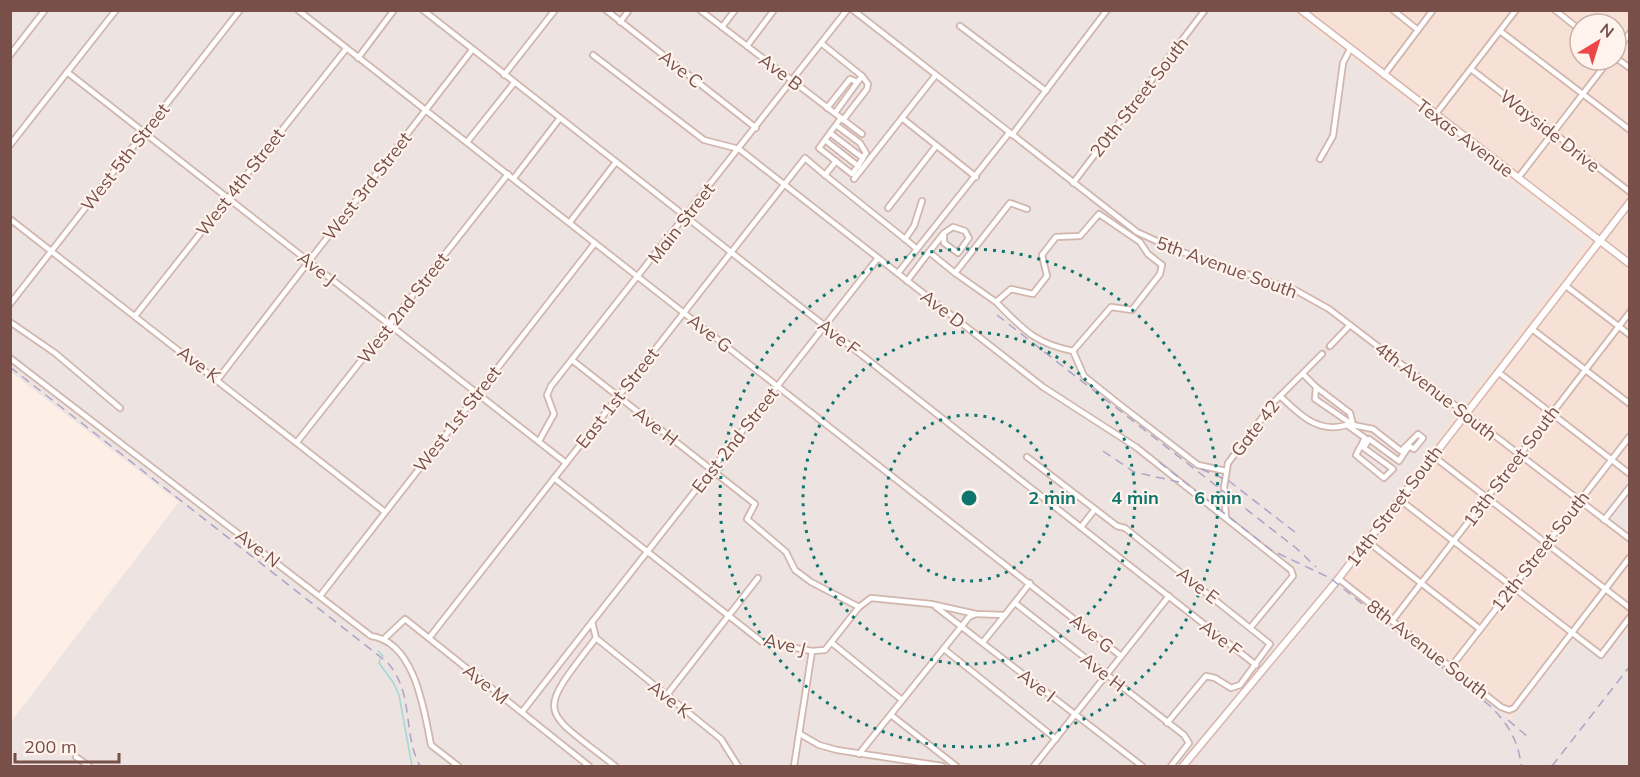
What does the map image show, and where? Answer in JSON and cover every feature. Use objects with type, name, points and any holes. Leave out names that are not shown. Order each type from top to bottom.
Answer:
[{"type":"street","points":[[10,55],[45,10]]},
{"type":"street","points":[[10,145],[116,10]]},
{"type":"street","name":"West 5th Street","points":[[10,304],[240,10]]},
{"type":"street","name":"Ave G","points":[[298,10],[1121,656]]},
{"type":"street","points":[[358,58],[394,10]]},
{"type":"street","name":"Ave F","points":[[423,10],[1256,665]]},
{"type":"street","points":[[504,75],[555,10]]},
{"type":"street","name":"Ave C","points":[[606,10],[756,128]]},
{"type":"street","points":[[620,22],[629,10]]},
{"type":"street","name":"Ave B","points":[[700,10],[862,134]]},
{"type":"street","points":[[722,27],[735,10]]},
{"type":"street","points":[[747,46],[774,10]]},
{"type":"street","name":"Main Street","points":[[538,441],[554,414],[547,394],[847,10]]},
{"type":"street","name":"5th Avenue South","points":[[853,10],[1073,183],[1150,240],[1281,285],[1329,309]]},
{"type":"street","points":[[898,273],[1046,91],[1107,10]]},
{"type":"street","name":"20th Street South","points":[[1073,183],[1205,10]]},
{"type":"street","name":"Texas Avenue","points":[[1301,10],[1629,264]]},
{"type":"street","points":[[1393,10],[1418,30]]},
{"type":"street","points":[[1384,75],[1433,10]]},
{"type":"street","points":[[1435,115],[1516,10]]},
{"type":"street","points":[[1554,10],[1568,21]]},
{"type":"street","points":[[960,26],[1046,91]]},
{"type":"street","points":[[1500,31],[1629,130]]},
{"type":"street","points":[[821,43],[862,76],[868,84],[842,119],[836,125],[819,148],[852,174],[866,153],[860,143],[836,125]]},
{"type":"street","name":"West 4th Street","points":[[135,316],[346,49]]},
{"type":"street","points":[[1320,159],[1333,136],[1343,63],[1350,49]]},
{"type":"street","name":"West 3rd Street","points":[[218,379],[472,50]]},
{"type":"street","name":"Ave D","points":[[593,55],[704,140],[739,149],[1043,387],[1136,447],[1291,570],[1293,576],[1251,627]]},
{"type":"street","name":"Wayside Drive","points":[[1471,69],[1629,192]]},
{"type":"street","name":"Ave J","points":[[67,72],[566,463]]},
{"type":"street","points":[[1518,178],[1600,72]]},
{"type":"street","points":[[835,113],[862,76]]},
{"type":"street","points":[[854,179],[936,76]]},
{"type":"street","points":[[827,108],[850,79],[857,82]]},
{"type":"street","points":[[467,142],[514,83]]},
{"type":"street","points":[[514,178],[560,118]]},
{"type":"street","points":[[902,118],[976,177]]},
{"type":"street","points":[[830,133],[863,158]]},
{"type":"street","points":[[825,140],[858,166]]},
{"type":"street","points":[[888,208],[936,146]]},
{"type":"street","name":"East 1st Street","points":[[429,638],[805,158],[825,175]]},
{"type":"street","points":[[836,161],[825,175],[917,249]]},
{"type":"street","points":[[570,222],[616,162]]},
{"type":"street","name":"West 2nd Street","points":[[297,442],[508,174]]},
{"type":"street","points":[[905,239],[914,225],[922,201]]},
{"type":"street","name":"14th Street South","points":[[1184,766],[1339,579],[1629,202]]},
{"type":"street","points":[[955,273],[1010,203],[1027,209]]},
{"type":"street","points":[[996,302],[1011,289],[1033,294],[1047,276],[1042,255],[1056,237],[1080,236],[1099,214],[1140,242],[1148,254],[1162,265],[1160,274],[1132,310],[1111,307],[1072,351]]},
{"type":"street","name":"Ave K","points":[[10,219],[218,379],[385,512]]},
{"type":"street","points":[[907,281],[944,233],[953,227],[965,231],[969,238],[958,253],[944,243],[944,233]]},
{"type":"street","name":"West 1st Street","points":[[320,596],[595,243]]},
{"type":"street","points":[[929,252],[996,302],[1018,324],[1046,346],[1072,351]]},
{"type":"street","name":"East 2nd Street","points":[[522,712],[878,258]]},
{"type":"street","points":[[1566,286],[1629,335]]},
{"type":"street","name":"4th Avenue South","points":[[1329,309],[1629,539]]},
{"type":"street","name":"13th Street South","points":[[1392,621],[1629,312]]},
{"type":"street","points":[[10,322],[55,354],[120,408]]},
{"type":"street","points":[[1330,346],[1350,325]]},
{"type":"street","points":[[1532,329],[1629,404]]},
{"type":"street","points":[[1072,351],[1084,376],[1128,411],[1198,465],[1226,471]]},
{"type":"street","name":"Gate 42","points":[[1226,518],[1228,463],[1280,396],[1322,354]]},
{"type":"street","name":"Ave N","points":[[10,358],[372,636],[385,638],[399,650],[423,701],[431,745],[458,766]]},
{"type":"street","name":"Ave H","points":[[572,360],[755,504],[747,519],[786,552],[795,570],[823,591],[859,607]]},
{"type":"street","points":[[1498,372],[1629,474]]},
{"type":"street","points":[[1302,374],[1350,413],[1353,425]]},
{"type":"street","points":[[1280,396],[1313,423],[1326,429],[1347,425],[1357,431],[1365,438],[1356,455],[1384,478],[1393,469],[1364,448],[1369,439],[1399,461],[1409,446],[1414,449],[1423,438],[1418,434],[1401,450],[1373,429],[1353,425],[1315,399],[1316,387]]},
{"type":"street","name":"12th Street South","points":[[1450,667],[1629,436]]},
{"type":"street","points":[[1433,456],[1629,608]]},
{"type":"street","name":"Ave E","points":[[1027,457],[1117,526],[1125,528],[1270,644],[1256,665]]},
{"type":"street","name":"Ave J","points":[[554,478],[762,642],[812,651],[825,650],[859,607]]},
{"type":"street","points":[[1604,520],[1629,487]]},
{"type":"street","points":[[1399,499],[1601,655],[1629,617]]},
{"type":"street","points":[[1081,527],[1095,509]]},
{"type":"street","points":[[1366,541],[1480,629]]},
{"type":"street","points":[[1572,632],[1629,557]]},
{"type":"street","points":[[666,696],[758,578]]},
{"type":"street","name":"8th Avenue South","points":[[1339,579],[1506,710],[1514,708],[1572,632]]},
{"type":"street","points":[[983,642],[1030,583]]},
{"type":"street","points":[[1034,766],[1169,597]]},
{"type":"street","points":[[859,607],[871,598],[932,604],[976,614],[1005,615]]},
{"type":"street","name":"Ave H","points":[[1015,603],[1185,735],[1189,743],[1172,766]]},
{"type":"street","name":"Ave I","points":[[932,604],[1142,766]]},
{"type":"street","points":[[859,754],[961,626],[969,617],[976,614]]},
{"type":"street","name":"Ave M","points":[[385,638],[405,619],[589,766]]},
{"type":"street","points":[[592,622],[596,638],[557,688],[552,701],[553,714],[560,723],[615,766]]},
{"type":"street","name":"Ave K","points":[[596,638],[721,739],[738,766]]},
{"type":"street","points":[[832,643],[902,700]]},
{"type":"street","points":[[944,649],[1056,739]]},
{"type":"street","points":[[794,766],[812,651]]},
{"type":"street","points":[[1167,723],[1206,676],[1215,678],[1231,688],[1240,685],[1256,665]]},
{"type":"street","points":[[891,715],[956,766]]},
{"type":"street","points":[[800,734],[819,745],[859,754],[942,766]]},
{"type":"street","points":[[76,757],[88,766]]},
{"type":"shaded area","points":[[11,11],[1291,11],[1589,241],[1333,577],[1511,719],[1575,637],[1604,659],[1629,626],[1629,766],[11,766],[10,723],[179,502],[11,372]]},
{"type":"shaded area","points":[[1291,11],[1629,11],[1629,626],[1604,659],[1575,637],[1512,719],[1333,577],[1589,241]]},
{"type":"shaded area","points":[[1629,477],[1629,534],[1602,513]]},
{"type":"waterway","points":[[378,651],[383,656]]},
{"type":"waterway","points":[[380,659],[379,663],[393,682],[399,695],[412,766]]},
{"type":"tunnel","points":[[1322,354],[1330,346]]},
{"type":"railway","points":[[997,315],[1296,548],[1316,567]]},
{"type":"railway","points":[[10,367],[387,662],[396,674],[401,687],[411,740],[420,766]]},
{"type":"railway","points":[[1103,451],[1134,472],[1179,482]]},
{"type":"railway","points":[[1159,462],[1271,550],[1330,578],[1489,705],[1511,732],[1518,748],[1521,766]]},
{"type":"railway","points":[[1201,469],[1229,481],[1296,533]]},
{"type":"railway","points":[[1552,766],[1630,666]]},
{"type":"railway","points":[[1508,720],[1528,737]]}]
